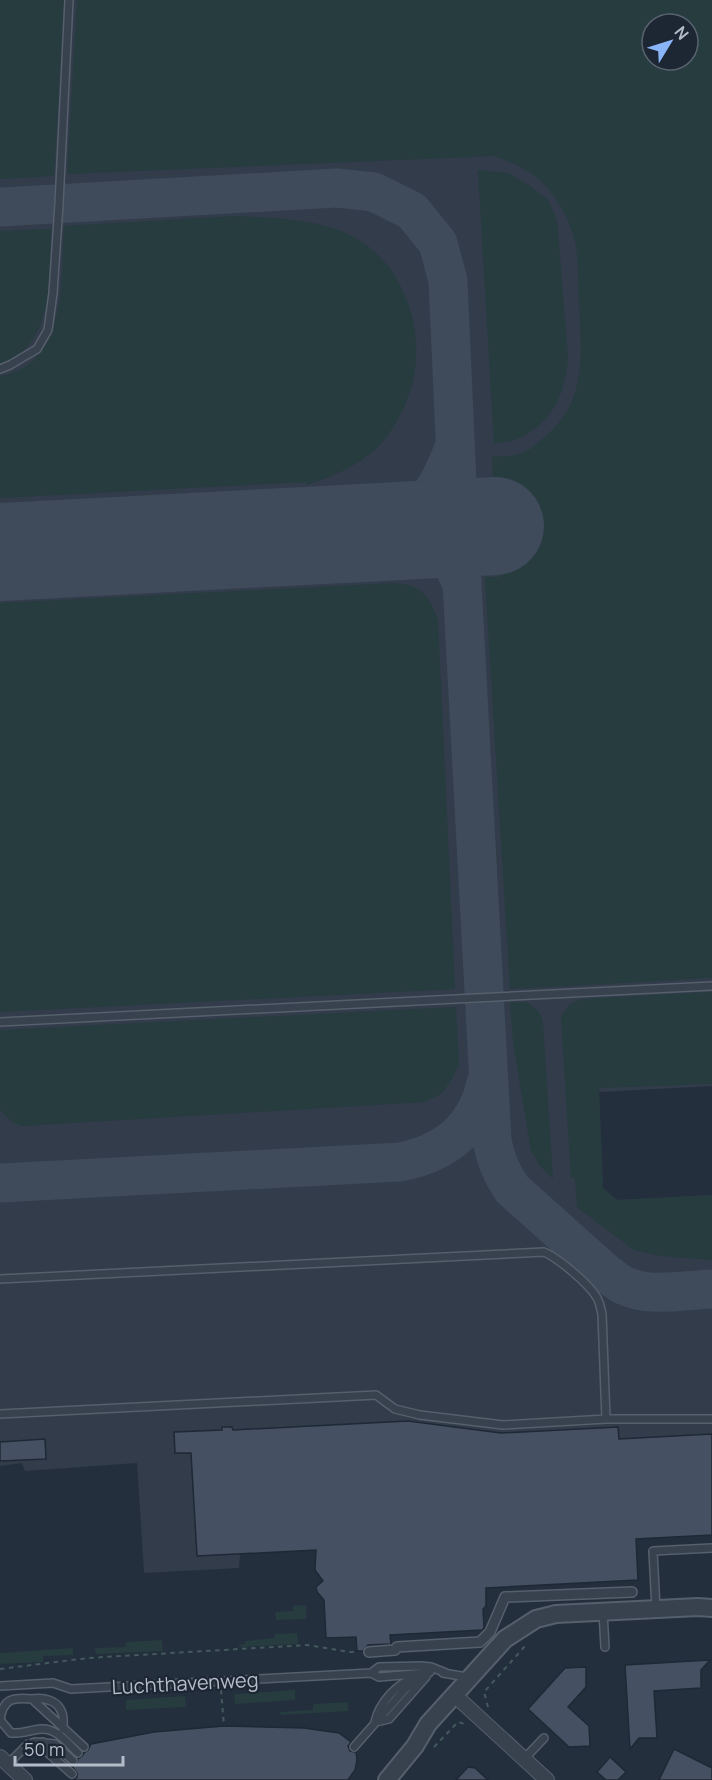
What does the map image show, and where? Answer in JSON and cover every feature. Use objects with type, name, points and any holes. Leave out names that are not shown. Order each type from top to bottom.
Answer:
[{"type":"street","points":[[369,1652],[394,1650],[397,1647],[480,1642],[490,1632],[505,1597],[632,1592]]},
{"type":"street","points":[[415,1746],[434,1730],[511,1645],[524,1636],[530,1622],[546,1616],[712,1608]]},
{"type":"street","points":[[387,1780],[415,1746],[428,1724],[505,1639],[524,1636]]},
{"type":"street","points":[[461,1701],[547,1780]]},
{"type":"street","points":[[4,1761],[25,1780]]},
{"type":"lane","points":[[0,369],[37,349],[48,330],[59,204],[69,0]]},
{"type":"lane","points":[[0,1022],[712,986]]},
{"type":"lane","points":[[0,1279],[544,1252],[555,1257],[598,1299],[602,1314],[606,1419]]},
{"type":"lane","points":[[0,1414],[376,1395],[395,1409],[420,1415],[503,1425],[606,1419],[712,1419]]},
{"type":"lane","points":[[656,1609],[653,1551],[712,1548]]},
{"type":"lane","points":[[603,1612],[605,1647]]},
{"type":"lane","name":"Luchthavenweg","points":[[0,1686],[53,1683],[71,1689],[371,1672],[379,1667],[421,1666],[446,1673]]},
{"type":"lane","name":"Luchthavenweg","points":[[371,1672],[379,1677],[430,1672],[470,1677]]},
{"type":"lane","name":"Luchthavenweg","points":[[375,1723],[389,1719],[430,1672]]},
{"type":"lane","name":"Luchthavenweg","points":[[354,1747],[375,1723],[377,1711],[400,1684],[430,1672]]},
{"type":"lane","points":[[32,1699],[81,1750],[56,1732],[41,1729],[19,1734],[11,1733],[0,1720],[2,1708],[9,1700],[42,1698],[48,1699],[62,1713],[63,1729]]},
{"type":"lane","points":[[29,1732],[72,1774]]},
{"type":"lane","points":[[524,1759],[544,1738]]},
{"type":"lane","points":[[4,1761],[28,1744],[39,1742],[55,1744],[73,1761]]},
{"type":"path","points":[[434,1748],[458,1722],[474,1727],[489,1711],[484,1692],[524,1636]]},
{"type":"path","points":[[0,1669],[88,1658],[307,1645],[350,1652],[369,1652]]},
{"type":"path","points":[[220,1681],[224,1726]]},
{"type":"shaded area","points":[[0,0],[712,0],[712,1086],[599,1092],[603,1188],[617,1200],[712,1195],[712,1535],[636,1539],[638,1580],[482,1588],[487,1604],[483,1608],[484,1630],[391,1635],[391,1649],[357,1651],[356,1637],[326,1638],[324,1595],[319,1594],[316,1590],[317,1586],[323,1583],[323,1574],[317,1573],[315,1568],[321,1550],[240,1554],[239,1568],[144,1573],[137,1463],[25,1471],[22,1463],[0,1466]]},
{"type":"green space","points":[[0,0],[64,0],[54,176],[0,179]]},
{"type":"green space","points":[[77,0],[712,0],[712,978],[510,989],[485,577],[499,577],[499,573],[505,572],[500,477],[493,477],[492,457],[522,453],[532,448],[557,425],[568,410],[575,393],[581,358],[581,339],[576,248],[567,219],[559,203],[536,177],[494,156],[67,174]]},
{"type":"green space","points":[[478,170],[508,173],[529,185],[548,200],[557,220],[568,358],[560,395],[548,416],[529,433],[512,441],[494,444]]},
{"type":"green space","points":[[238,216],[314,223],[343,232],[372,250],[396,278],[405,295],[415,332],[415,369],[408,397],[396,423],[385,439],[369,455],[359,461],[307,485],[306,482],[0,498],[0,376],[22,369],[38,355],[49,338],[60,294],[64,226]]},
{"type":"green space","points":[[51,229],[47,298],[38,331],[29,345],[17,356],[0,364],[0,231]]},
{"type":"green space","points":[[405,584],[424,594],[432,605],[438,621],[455,989],[0,1012],[0,603]]},
{"type":"green space","points":[[712,992],[712,1084],[599,1088],[603,1188],[617,1200],[712,1195],[712,1260],[661,1256],[634,1250],[577,1207],[575,1178],[571,1178],[561,1017],[570,1004],[580,999]]},
{"type":"green space","points":[[525,1002],[537,1010],[543,1024],[553,1179],[540,1166],[531,1151],[513,1042],[510,1003]]},
{"type":"green space","points":[[456,1007],[459,1064],[441,1094],[425,1102],[21,1126],[11,1121],[0,1110],[0,1030]]},
{"type":"green space","points":[[306,1605],[306,1619],[276,1620],[275,1612],[293,1611],[293,1606]]},
{"type":"green space","points":[[297,1633],[298,1644],[239,1647],[245,1644],[245,1641],[275,1638],[275,1634]]},
{"type":"green space","points":[[162,1640],[163,1651],[96,1654],[95,1648],[125,1647],[126,1642]]},
{"type":"green space","points":[[73,1648],[73,1655],[43,1656],[43,1662],[0,1664],[0,1653]]},
{"type":"green space","points":[[295,1690],[295,1700],[235,1704],[234,1694]]},
{"type":"green space","points":[[185,1696],[186,1707],[126,1710],[126,1700]]},
{"type":"green space","points":[[348,1702],[348,1711],[281,1715],[280,1712],[313,1710],[313,1704]]},
{"type":"building","points":[[408,1421],[501,1433],[618,1427],[619,1439],[712,1434],[712,1535],[636,1539],[638,1580],[486,1588],[486,1606],[483,1609],[484,1628],[482,1630],[390,1635],[391,1644],[368,1645],[363,1651],[357,1651],[356,1637],[326,1638],[324,1600],[316,1587],[323,1581],[315,1570],[316,1550],[197,1556],[191,1453],[175,1453],[174,1432],[222,1430],[222,1427],[232,1427],[233,1430]]},
{"type":"building","points":[[45,1439],[46,1459],[0,1461],[0,1442]]},
{"type":"building","points":[[710,1660],[701,1670],[701,1688],[654,1691],[657,1738],[639,1738],[630,1749],[625,1665]]},
{"type":"building","points":[[586,1667],[586,1687],[568,1707],[589,1726],[590,1746],[569,1747],[528,1709],[565,1668]]},
{"type":"building","points":[[224,1726],[304,1728],[339,1733],[351,1742],[348,1746],[350,1751],[356,1752],[355,1770],[348,1780],[73,1780],[77,1777],[77,1773],[72,1766],[77,1764],[78,1759],[91,1744],[154,1732]]},
{"type":"building","points":[[674,1749],[712,1768],[712,1780],[659,1780]]},
{"type":"building","points":[[610,1757],[626,1772],[618,1780],[606,1780],[597,1772]]},
{"type":"building","points":[[468,1767],[475,1768],[488,1780],[456,1780]]},
{"type":"taxiway","points":[[0,207],[337,188],[374,192],[412,211],[438,243],[448,281],[492,1140],[495,1153],[512,1189],[621,1284],[633,1289],[655,1292],[712,1289]]},
{"type":"taxiway","points":[[454,448],[441,478],[424,503],[393,524],[371,532],[409,534],[431,542],[450,561],[462,585]]},
{"type":"taxiway","points":[[0,1183],[400,1162],[431,1152],[456,1136],[475,1113],[486,1083]]},
{"type":"runway","points":[[0,552],[495,526]]}]
